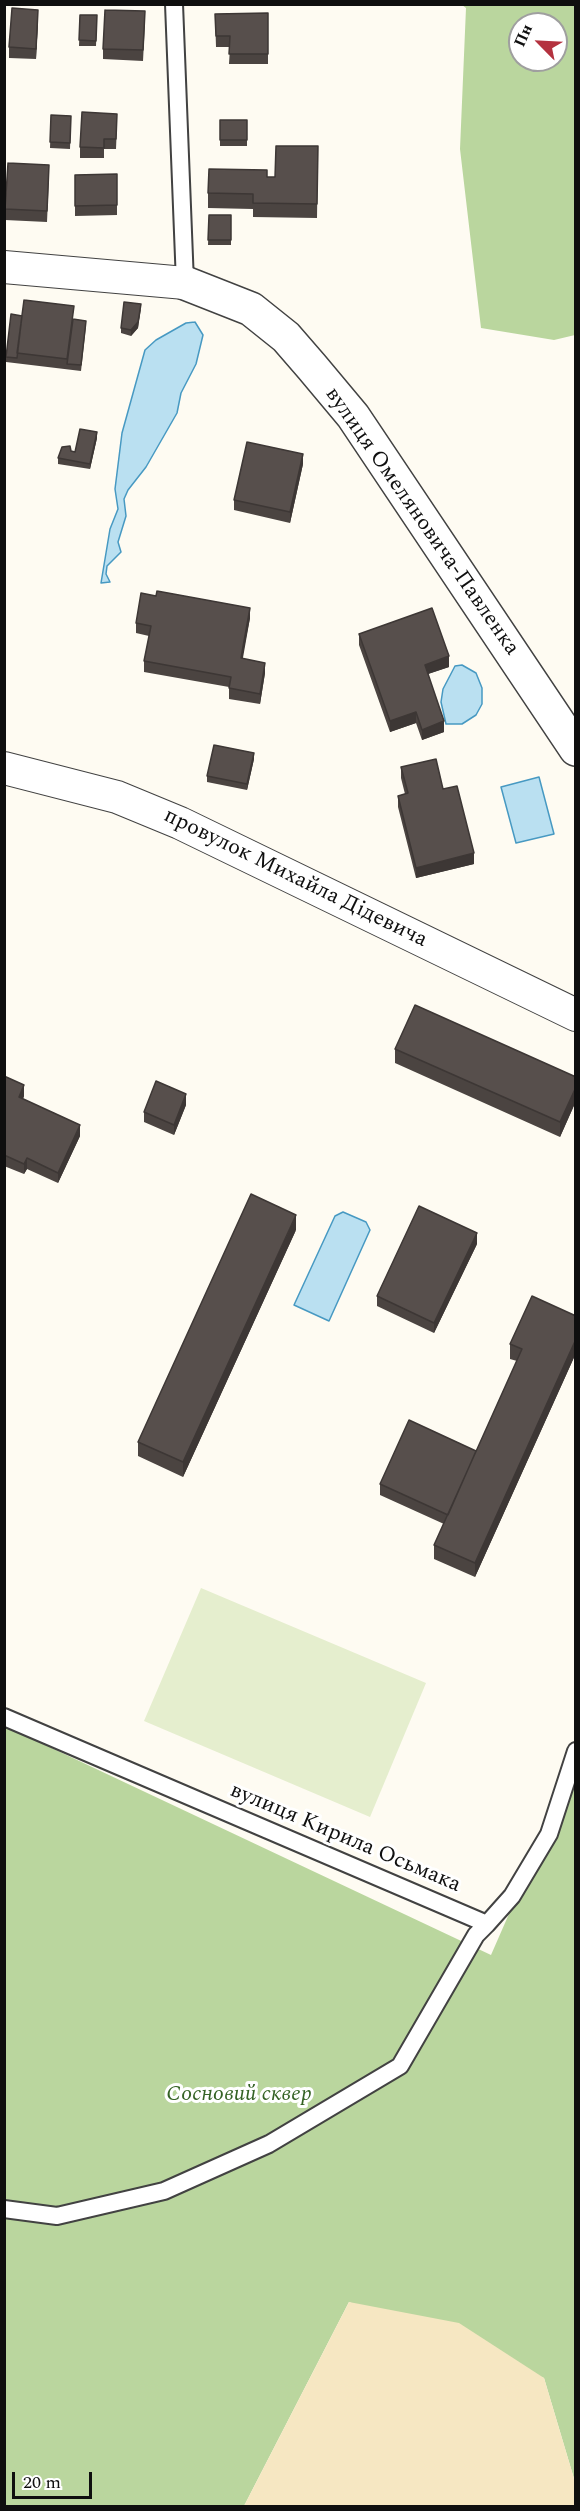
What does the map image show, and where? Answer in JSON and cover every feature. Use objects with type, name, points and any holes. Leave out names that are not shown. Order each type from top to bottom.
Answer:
[{"type":"street","name":"вулиця Омеляновича-Павленка","points":[[4,267],[185,283],[251,309],[286,337],[353,416],[576,749]]},
{"type":"street","name":"провулок Михайла Дідевича","points":[[4,768],[117,797],[180,823],[576,1015]]},
{"type":"lane","points":[[174,4],[185,283]]},
{"type":"lane","name":"вулиця Кирила Осьмака","points":[[4,1717],[487,1924]]},
{"type":"lane","points":[[4,2209],[57,2216],[164,2191],[279,2138],[400,2066],[476,1935],[512,1896],[549,1834],[576,1751]]},
{"type":"green space","points":[[462,5],[575,5],[575,335],[554,340],[481,328],[460,149],[466,8]]},
{"type":"green space","points":[[201,1588],[426,1683],[370,1817],[144,1721]]},
{"type":"green space","name":"Сосновий сквер","points":[[5,1726],[491,1955],[575,1763],[575,2482],[544,2378],[349,2302],[244,2506],[5,2506]]},
{"type":"sand","points":[[349,2302],[459,2323],[544,2378],[575,2482],[575,2506],[244,2506]]},
{"type":"water","points":[[195,322],[203,335],[196,364],[181,393],[177,413],[146,467],[128,490],[124,499],[126,516],[118,542],[121,552],[107,566],[106,574],[110,582],[101,583],[110,529],[118,509],[115,489],[122,433],[145,350],[156,340],[186,323]]},
{"type":"water","points":[[462,665],[476,673],[482,688],[482,704],[476,715],[462,724],[446,724],[441,702],[443,689],[455,666]]},
{"type":"water","points":[[539,777],[554,834],[516,843],[501,787]]},
{"type":"water","points":[[343,1212],[366,1222],[370,1230],[329,1321],[294,1305],[335,1216]]},
{"type":"building","points":[[12,8],[38,10],[36,49],[9,47]]},
{"type":"building","points":[[105,10],[145,11],[143,50],[103,49]]},
{"type":"building","points":[[268,13],[268,54],[229,54],[230,36],[216,36],[215,14]]},
{"type":"building","points":[[80,15],[97,15],[96,41],[79,40]]},
{"type":"building","points":[[82,112],[117,114],[116,139],[104,139],[104,148],[80,147]]},
{"type":"building","points":[[51,115],[71,116],[70,143],[50,142]]},
{"type":"building","points":[[220,120],[247,120],[247,140],[220,140]]},
{"type":"building","points":[[276,146],[318,146],[317,204],[253,203],[253,194],[208,193],[209,169],[267,170],[267,177],[275,177]]},
{"type":"building","points":[[8,163],[49,165],[47,211],[5,209]]},
{"type":"building","points":[[117,174],[117,205],[75,206],[75,175]]},
{"type":"building","points":[[209,215],[231,215],[231,240],[208,240]]},
{"type":"building","points":[[24,300],[74,306],[67,359],[17,353]]},
{"type":"building","points":[[124,302],[141,304],[138,322],[131,330],[121,328]]},
{"type":"building","points":[[11,314],[22,316],[17,358],[6,357]]},
{"type":"building","points":[[73,319],[86,321],[81,365],[67,364]]},
{"type":"building","points":[[80,429],[97,432],[90,464],[58,458],[62,447],[70,446],[71,451],[75,452]]},
{"type":"building","points":[[247,442],[303,454],[290,512],[234,500]]},
{"type":"building","points":[[157,591],[250,608],[241,658],[265,663],[260,694],[229,688],[231,677],[144,661],[151,626],[136,623],[141,593],[156,596]]},
{"type":"building","points":[[432,608],[449,656],[425,665],[444,721],[422,730],[416,712],[390,721],[359,634]]},
{"type":"building","points":[[214,745],[254,753],[247,784],[207,776]]},
{"type":"building","points":[[436,759],[443,789],[457,786],[474,853],[416,868],[398,796],[408,793],[401,767]]},
{"type":"building","points":[[415,1005],[576,1077],[576,1087],[560,1122],[395,1049]]},
{"type":"building","points":[[4,1076],[24,1085],[19,1097],[80,1125],[58,1173],[27,1158],[24,1164],[4,1155]]},
{"type":"building","points":[[156,1081],[186,1094],[174,1125],[144,1112]]},
{"type":"building","points":[[251,1194],[296,1215],[183,1462],[138,1442]]},
{"type":"building","points":[[419,1206],[477,1233],[434,1323],[377,1296]]},
{"type":"building","points":[[532,1296],[576,1316],[576,1339],[475,1563],[434,1545],[522,1349],[510,1344]]},
{"type":"building","points":[[409,1420],[476,1451],[448,1515],[380,1484]]}]
